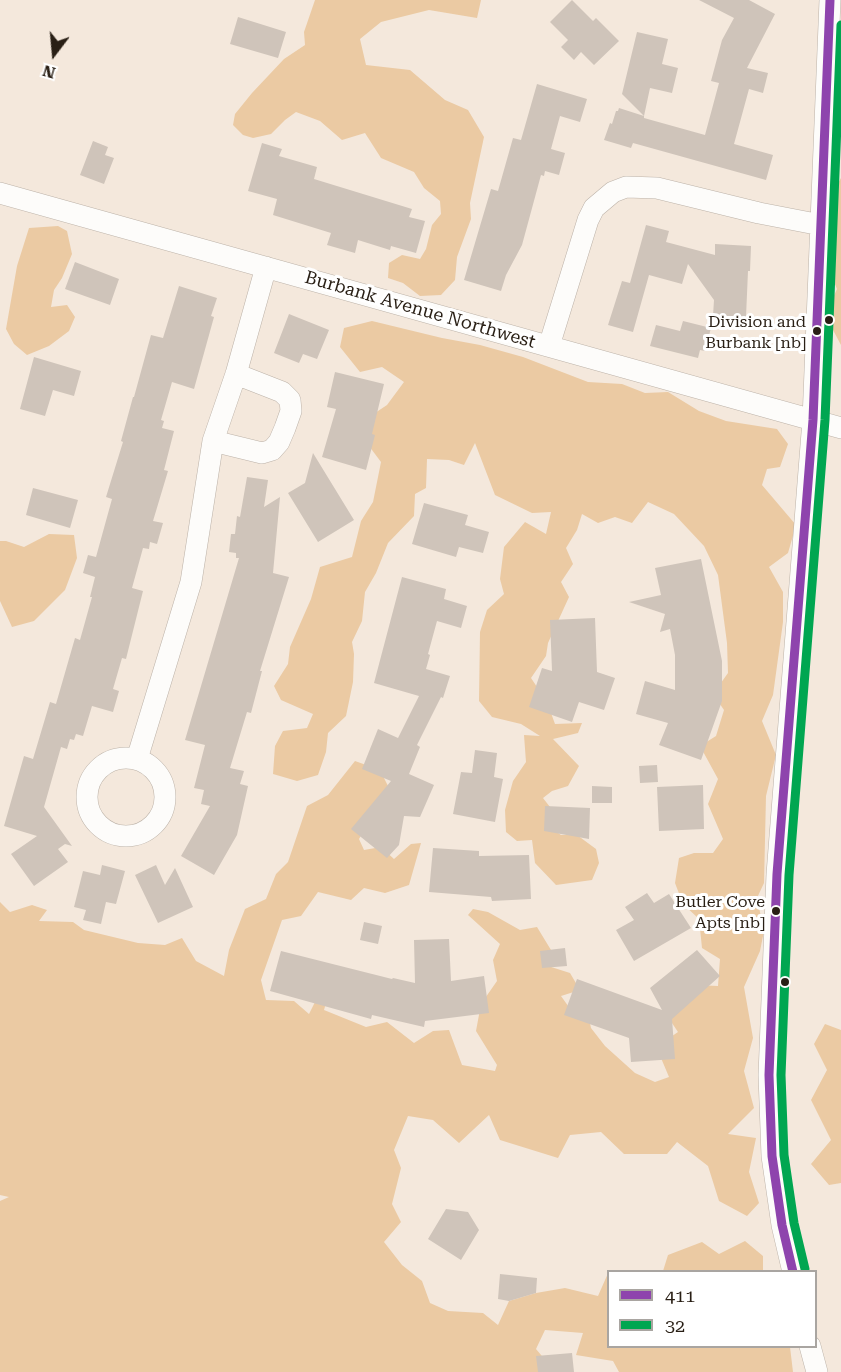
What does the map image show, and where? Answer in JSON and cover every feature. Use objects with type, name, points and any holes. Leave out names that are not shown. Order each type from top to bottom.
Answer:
[{"type":"street","points":[[793,1270],[782,1225],[772,1156],[769,1075],[777,874],[813,420],[830,0]]},
{"type":"street","points":[[549,346],[588,220],[594,208],[613,192],[626,187],[657,188],[759,213],[821,225]]},
{"type":"street","name":"Burbank Avenue Northwest","points":[[0,192],[841,428]]},
{"type":"street","points":[[138,759],[191,582],[213,441],[236,374],[266,267]]},
{"type":"street","points":[[213,441],[262,453],[272,450],[279,442],[291,411],[290,400],[282,392],[236,374]]},
{"type":"street","points":[[810,1348],[817,1372]]},
{"type":"shaded area","points":[[315,0],[481,0],[477,18],[429,10],[381,22],[360,39],[366,65],[410,70],[445,100],[468,110],[484,137],[470,203],[471,219],[457,257],[455,280],[441,295],[420,296],[403,283],[388,278],[389,263],[402,255],[420,259],[426,249],[432,225],[441,214],[440,201],[424,188],[414,172],[381,158],[365,133],[342,140],[320,121],[296,112],[271,134],[253,138],[243,135],[233,125],[235,114],[252,93],[284,59],[305,45],[304,32]]},
{"type":"shaded area","points":[[841,178],[841,345],[825,315],[837,289],[822,254],[837,221],[831,196]]},
{"type":"shaded area","points":[[58,226],[67,231],[72,254],[54,290],[51,307],[67,305],[75,317],[69,331],[49,346],[27,355],[14,344],[6,329],[17,266],[29,228]]},
{"type":"shaded area","points":[[372,321],[523,357],[588,382],[622,384],[645,393],[668,392],[699,411],[726,421],[777,429],[788,444],[780,467],[767,469],[762,485],[796,525],[788,553],[769,567],[783,592],[783,622],[773,695],[762,721],[776,755],[766,796],[764,883],[757,898],[764,931],[760,951],[744,987],[753,1038],[744,1071],[754,1108],[728,1134],[756,1138],[749,1172],[759,1203],[747,1216],[719,1201],[708,1166],[677,1142],[667,1154],[624,1154],[601,1132],[570,1135],[558,1158],[500,1140],[489,1115],[459,1143],[433,1120],[408,1116],[394,1150],[401,1168],[392,1204],[401,1222],[384,1242],[402,1265],[422,1281],[430,1303],[448,1311],[483,1313],[498,1325],[509,1301],[565,1288],[598,1296],[607,1276],[607,1348],[790,1348],[793,1372],[619,1372],[613,1361],[576,1355],[583,1333],[545,1330],[536,1349],[552,1368],[551,1372],[0,1372],[0,1201],[9,1197],[0,1195],[0,902],[10,912],[32,905],[47,910],[39,921],[73,922],[84,930],[138,943],[165,945],[182,938],[196,961],[224,976],[229,950],[245,909],[266,899],[276,874],[288,862],[307,806],[328,795],[355,761],[380,770],[389,788],[359,839],[364,850],[381,847],[394,859],[411,844],[421,843],[409,885],[385,893],[364,888],[351,900],[318,892],[301,916],[282,920],[261,980],[266,1000],[294,1001],[309,1014],[323,986],[330,989],[324,1010],[366,1027],[387,1022],[414,1043],[433,1031],[449,1030],[462,1065],[495,1071],[497,1065],[476,1031],[481,1004],[497,981],[493,960],[500,944],[468,915],[473,909],[488,912],[520,930],[537,927],[551,950],[548,966],[570,973],[580,990],[561,996],[571,1010],[588,1014],[591,1028],[605,1046],[635,1073],[655,1082],[669,1077],[661,1058],[662,1043],[678,1032],[664,1011],[696,985],[718,986],[720,959],[702,948],[699,919],[683,904],[675,883],[679,858],[694,853],[713,853],[723,839],[708,804],[718,779],[700,746],[716,736],[724,710],[713,694],[728,673],[727,643],[718,575],[704,546],[674,514],[648,502],[632,523],[615,517],[598,523],[582,514],[577,530],[566,548],[573,564],[561,582],[569,597],[548,643],[546,656],[531,678],[547,702],[555,724],[582,723],[578,733],[553,739],[579,766],[568,786],[552,791],[543,798],[560,820],[554,830],[561,835],[577,835],[596,849],[599,863],[592,880],[556,885],[535,863],[532,840],[517,841],[506,832],[505,810],[513,781],[526,762],[524,735],[540,736],[521,724],[492,717],[479,701],[480,632],[487,610],[504,594],[500,579],[504,547],[525,522],[546,534],[551,512],[532,513],[495,495],[475,443],[464,465],[449,460],[427,459],[426,488],[415,494],[414,516],[388,543],[376,573],[365,592],[362,621],[352,642],[353,682],[346,716],[328,733],[326,752],[318,775],[297,781],[273,774],[275,746],[283,731],[307,728],[313,714],[281,700],[274,686],[288,664],[290,647],[311,599],[320,567],[352,557],[361,521],[373,502],[381,462],[363,438],[369,417],[387,405],[404,382],[382,367],[360,372],[340,347],[344,328]]},
{"type":"shaded area","points":[[49,534],[74,535],[77,558],[65,590],[34,621],[12,627],[0,601],[0,541],[24,547]]},
{"type":"shaded area","points":[[825,1024],[841,1030],[841,1183],[829,1185],[811,1164],[831,1140],[811,1100],[827,1070],[814,1044]]},
{"type":"shaded area","points":[[745,1241],[763,1256],[763,1270],[663,1270],[668,1255],[702,1242],[719,1254]]},
{"type":"building","points":[[572,0],[593,21],[596,18],[619,41],[594,65],[581,52],[574,60],[561,47],[568,40],[550,22]]},
{"type":"building","points":[[699,0],[749,0],[775,14],[747,68],[768,73],[763,93],[749,89],[734,144],[773,155],[766,180],[633,143],[631,148],[604,140],[619,108],[644,116],[644,118],[705,135],[719,83],[711,81],[722,40],[734,18]]},
{"type":"building","points":[[238,17],[286,32],[278,58],[230,44]]},
{"type":"building","points":[[637,32],[668,39],[662,64],[678,68],[672,93],[650,88],[644,116],[622,94]]},
{"type":"building","points":[[537,84],[587,99],[580,122],[560,116],[551,149],[565,153],[559,175],[545,171],[544,176],[541,175],[522,245],[506,275],[501,291],[464,280],[491,189],[498,191],[513,138],[521,140]]},
{"type":"building","points":[[93,141],[108,147],[105,155],[114,158],[104,184],[80,175]]},
{"type":"building","points":[[262,143],[282,149],[279,156],[317,167],[314,179],[412,209],[409,217],[425,221],[416,253],[391,246],[390,250],[358,240],[355,253],[327,245],[331,233],[273,215],[277,199],[248,191]]},
{"type":"building","points":[[646,225],[669,231],[666,242],[715,255],[715,244],[751,246],[746,317],[713,316],[714,300],[688,264],[682,284],[649,275],[633,332],[608,325],[622,281],[630,283]]},
{"type":"building","points":[[75,262],[119,279],[110,305],[65,289]]},
{"type":"building","points":[[179,286],[217,298],[211,316],[214,317],[194,389],[172,382],[161,420],[164,421],[162,428],[174,431],[164,470],[168,471],[153,521],[163,523],[157,544],[150,542],[149,549],[143,548],[132,588],[143,591],[126,659],[122,658],[113,689],[119,691],[113,712],[92,706],[83,736],[76,734],[74,740],[70,739],[67,749],[61,747],[44,807],[72,846],[65,844],[58,849],[68,862],[34,886],[11,854],[37,836],[4,826],[24,756],[33,759],[50,702],[56,704],[75,638],[80,640],[95,577],[83,573],[88,555],[96,557],[112,499],[106,497],[151,335],[163,338]]},
{"type":"building","points":[[289,314],[329,330],[317,359],[303,354],[299,363],[274,353]]},
{"type":"building","points":[[683,321],[711,328],[705,351],[700,350],[698,358],[650,346],[656,325],[680,331]]},
{"type":"building","points":[[34,357],[81,371],[74,396],[53,390],[45,416],[20,409]]},
{"type":"building","points":[[335,372],[384,384],[366,470],[322,457],[336,409],[327,407]]},
{"type":"building","points":[[313,453],[354,520],[318,542],[288,493],[305,483]]},
{"type":"building","points":[[247,477],[268,480],[264,507],[280,497],[273,573],[289,577],[260,671],[262,671],[251,713],[247,712],[230,768],[244,771],[240,784],[248,786],[237,835],[214,875],[181,856],[210,806],[201,804],[204,790],[194,788],[205,745],[185,740],[239,558],[236,558],[236,553],[229,552],[231,534],[235,534],[237,516],[240,517]]},
{"type":"building","points":[[33,488],[78,500],[70,528],[26,515]]},
{"type":"building","points":[[424,503],[468,515],[465,525],[489,532],[483,553],[459,547],[456,557],[412,544]]},
{"type":"building","points":[[701,559],[722,661],[722,701],[701,760],[659,745],[668,723],[636,714],[645,681],[675,690],[675,655],[670,629],[660,632],[665,614],[629,602],[661,595],[655,568]]},
{"type":"building","points":[[402,577],[446,589],[444,599],[467,606],[461,628],[437,621],[426,669],[450,676],[443,698],[441,697],[417,745],[420,747],[409,774],[434,785],[420,817],[404,816],[399,845],[387,858],[351,829],[391,781],[362,769],[378,729],[398,738],[419,696],[374,683]]},
{"type":"building","points":[[595,618],[597,672],[615,678],[604,710],[579,702],[572,722],[529,707],[542,668],[552,671],[550,620]]},
{"type":"building","points":[[475,750],[497,753],[494,777],[503,779],[495,822],[453,814],[461,772],[472,773]]},
{"type":"building","points":[[657,765],[658,782],[640,783],[639,766]]},
{"type":"building","points":[[703,785],[704,829],[659,831],[657,787]]},
{"type":"building","points":[[592,786],[612,787],[612,803],[592,803]]},
{"type":"building","points":[[545,806],[590,808],[589,839],[544,831]]},
{"type":"building","points":[[433,848],[479,851],[479,856],[529,855],[531,899],[492,901],[491,897],[429,892]]},
{"type":"building","points":[[102,865],[125,871],[116,904],[106,902],[101,924],[83,920],[86,910],[74,907],[83,871],[100,875]]},
{"type":"building","points":[[156,865],[165,885],[175,868],[193,907],[158,923],[135,875]]},
{"type":"building","points":[[647,893],[654,903],[669,894],[691,928],[634,961],[616,930],[634,920],[625,907]]},
{"type":"building","points":[[364,922],[382,926],[378,944],[360,940]]},
{"type":"building","points":[[449,939],[451,981],[484,976],[489,1013],[425,1021],[424,1027],[372,1015],[371,1019],[270,991],[281,951],[415,983],[414,940]]},
{"type":"building","points":[[565,948],[567,966],[542,968],[540,951]]},
{"type":"building","points":[[697,950],[720,976],[672,1019],[675,1059],[631,1062],[629,1038],[564,1015],[577,979],[662,1010],[650,988]]},
{"type":"building","points":[[446,1209],[468,1212],[479,1230],[461,1260],[428,1239]]},
{"type":"building","points":[[500,1274],[537,1278],[536,1293],[509,1301],[498,1299]]},
{"type":"building","points":[[572,1353],[574,1372],[538,1372],[536,1356]]},
{"type":"transit line","name":"411","points":[[793,1270],[782,1225],[772,1156],[769,1075],[777,874],[813,420],[830,0]]},
{"type":"transit line","name":"32","points":[[805,1269],[794,1223],[784,1155],[781,1075],[789,875],[825,420],[841,25]]},
{"type":"place","name":"Division and Burbank [nb]","points":[[817,331]]},
{"type":"place","name":"Butler Cove Apts [nb]","points":[[776,911]]}]
